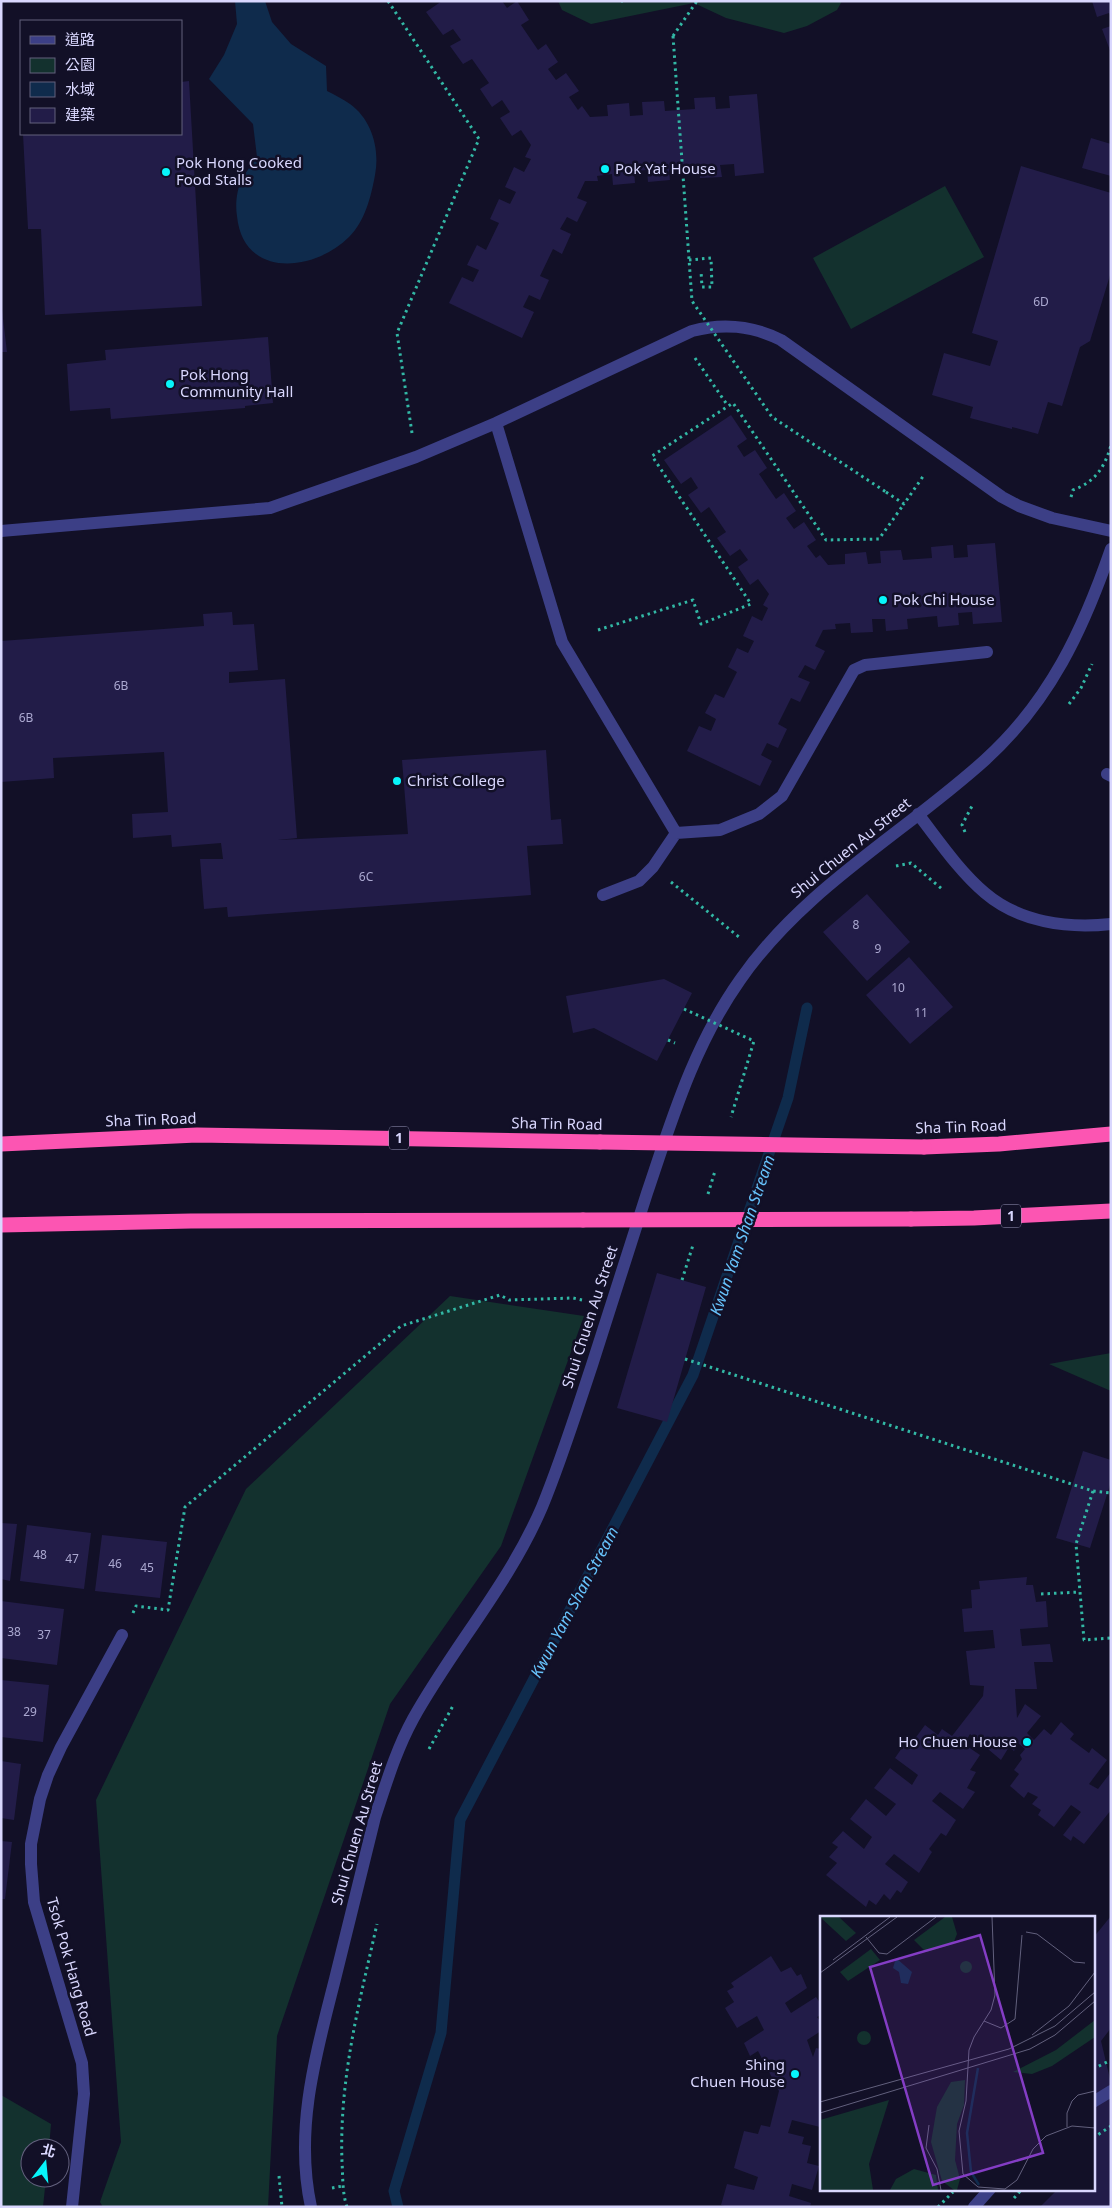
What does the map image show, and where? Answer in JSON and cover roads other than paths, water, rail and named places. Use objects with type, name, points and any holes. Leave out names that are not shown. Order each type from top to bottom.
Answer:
[{"type":"highway","name":"Sha Tin Road","points":[[1,1144],[197,1135],[924,1147],[999,1144],[1111,1134]]},
{"type":"highway","name":"1","points":[[1,1225],[200,1221],[911,1219],[974,1218],[1111,1211]]},
{"type":"street","points":[[1,531],[270,508],[416,457],[496,423],[692,332],[708,327],[740,326],[768,334],[795,349],[1002,497],[1019,506],[1052,518],[1111,531]]},
{"type":"street","points":[[496,423],[562,642],[676,833]]},
{"type":"street","name":"Shui Chuen Au Street","points":[[311,2207],[305,2169],[304,2138],[313,2069],[375,1817],[388,1778],[411,1723],[449,1660],[512,1568],[540,1512],[566,1442],[673,1114],[690,1068],[730,994],[778,932],[832,881],[988,757],[1035,704],[1073,644],[1093,601],[1111,549]]},
{"type":"street","points":[[676,833],[720,830],[759,814],[782,796],[854,670],[865,665],[987,652]]},
{"type":"street","points":[[918,814],[970,878],[985,893],[1001,904],[1036,919],[1055,924],[1095,926],[1111,924]]},
{"type":"street","points":[[603,895],[639,881],[653,868],[676,833]]},
{"type":"street","name":"Tsok Pok Hang Road","points":[[72,2207],[84,2094],[82,2063],[34,1902],[31,1844],[40,1799],[48,1775],[61,1747],[122,1635]]},
{"type":"street","points":[[1094,2101],[1111,2092]]},
{"type":"street","points":[[974,2207],[989,2190]]},
{"type":"water","points":[[235,1],[265,1],[272,22],[291,44],[326,66],[327,91],[347,102],[358,111],[364,118],[373,136],[376,155],[375,175],[372,192],[363,216],[355,231],[349,237],[334,249],[318,257],[300,262],[282,263],[266,260],[252,251],[242,236],[236,202],[242,179],[257,157],[253,124],[209,79],[224,55],[237,24]]},
{"type":"waterway","name":"Kwun Yam Shan Stream","points":[[398,2207],[394,2191],[441,2033],[460,1820],[693,1375],[788,1098],[807,1008]]},
{"type":"place","name":"Pok Yat House","points":[[605,169]]},
{"type":"place","name":"Pok Hong Cooked Food Stalls","points":[[166,172]]},
{"type":"place","name":"Pok Hong Community Hall","points":[[170,384]]},
{"type":"place","name":"Pok Chi House","points":[[883,600]]},
{"type":"place","name":"Christ College","points":[[397,781]]},
{"type":"place","name":"Ho Chuen House","points":[[1027,1742]]},
{"type":"place","name":"Shing Chuen House","points":[[795,2074]]}]
